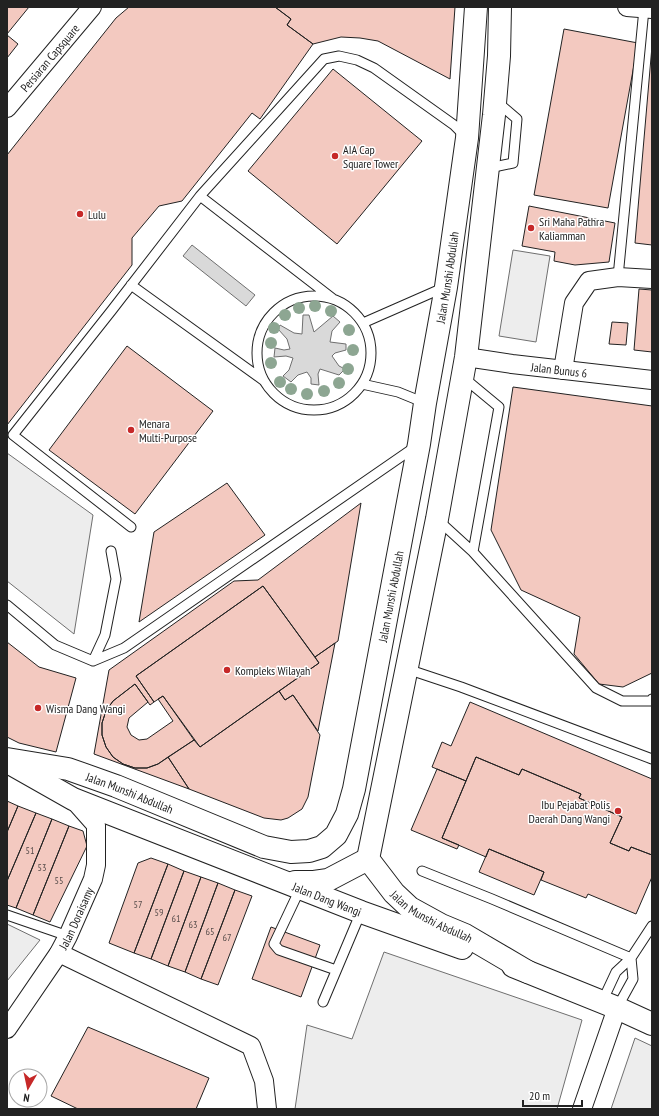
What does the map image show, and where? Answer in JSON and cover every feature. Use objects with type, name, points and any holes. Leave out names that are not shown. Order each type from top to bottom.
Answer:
[{"type":"street","name":"Persiaran Capsquare","points":[[7,108],[92,7]]},
{"type":"street","name":"Jalan Munshi Abdullah","points":[[7,760],[68,769],[116,786],[264,847],[291,852],[309,851],[322,846],[336,835],[347,814],[354,789],[419,444],[446,287],[470,114],[476,7]]},
{"type":"street","points":[[291,885],[328,880],[368,860],[437,519],[464,367],[489,168],[499,56],[500,7]]},
{"type":"street","points":[[563,370],[574,303],[589,281],[618,277],[652,279]]},
{"type":"street","name":"Jalan Bunus 6","points":[[464,367],[563,370],[652,380]]},
{"type":"street","name":"Jalan Dang Wangi","points":[[7,760],[73,799],[361,912],[528,972],[652,1024]]},
{"type":"street","name":"Jalan Doraisamy","points":[[7,1029],[59,953],[93,879],[96,866],[96,825],[73,799]]},
{"type":"street","name":"Jalan Munshi Abdullah","points":[[368,860],[394,893],[410,908],[441,925],[465,935],[528,972]]},
{"type":"street","points":[[59,953],[251,1046],[264,1081],[267,1109]]},
{"type":"street","points":[[582,1109],[609,1005]]},
{"type":"lane","points":[[618,277],[641,8]]},
{"type":"lane","points":[[131,527],[13,435],[200,196],[324,59],[339,56],[357,60],[374,68],[454,126],[467,138]]},
{"type":"lane","points":[[131,285],[263,380],[275,395],[292,406],[311,410],[331,407],[348,398],[362,384],[369,370],[371,354],[369,338],[363,323],[350,308],[333,299],[200,196]]},
{"type":"lane","points":[[363,323],[446,287]]},
{"type":"lane","points":[[263,380],[257,361],[257,342],[264,324],[277,308],[294,299],[313,295],[333,299]]},
{"type":"lane","points":[[464,367],[499,407],[472,552]]},
{"type":"lane","points":[[362,384],[398,392],[425,403]]},
{"type":"lane","points":[[7,605],[55,645],[93,661],[124,648],[419,444]]},
{"type":"lane","points":[[437,519],[472,552],[596,688],[622,701],[650,701],[652,699]]},
{"type":"lane","points":[[93,661],[105,635],[116,579],[111,551]]},
{"type":"lane","points":[[406,669],[468,690],[652,758]]},
{"type":"lane","points":[[422,871],[631,958]]},
{"type":"lane","points":[[291,885],[274,944],[279,950],[336,970]]},
{"type":"lane","points":[[323,1002],[361,912]]},
{"type":"lane","points":[[7,915],[68,936]]},
{"type":"lane","points":[[609,1005],[616,972],[631,958],[652,926]]},
{"type":"lane","points":[[609,1005],[633,979],[631,958]]},
{"type":"shaded area","points":[[192,245],[255,295],[246,306],[183,256]]},
{"type":"shaded area","points":[[513,250],[550,256],[536,342],[499,336]]},
{"type":"shaded area","points":[[303,315],[309,315],[314,332],[333,316],[340,322],[332,331],[330,342],[346,344],[346,350],[335,353],[332,356],[339,366],[345,369],[339,375],[320,369],[318,374],[319,385],[311,384],[311,378],[307,372],[298,375],[291,382],[283,376],[289,370],[293,358],[286,356],[274,357],[275,348],[284,350],[290,349],[287,339],[278,329],[280,325],[294,333],[302,334]]},
{"type":"shaded area","points":[[7,453],[93,515],[74,634],[7,581]]},
{"type":"shaded area","points":[[7,924],[40,940],[7,981]]},
{"type":"shaded area","points":[[384,952],[582,1020],[557,1109],[295,1109],[307,1025],[352,1039]]},
{"type":"shaded area","points":[[635,1038],[652,1046],[652,1109],[611,1109]]},
{"type":"building","points":[[7,7],[29,7],[7,34]]},
{"type":"building","name":"Lulu","points":[[129,7],[275,7],[291,19],[287,25],[313,44],[260,119],[252,113],[182,201],[159,206],[132,238],[132,265],[7,425],[7,155],[116,18]]},
{"type":"building","points":[[275,7],[455,7],[450,79],[378,41],[341,37],[313,44],[287,25],[291,19]]},
{"type":"building","points":[[564,29],[638,43],[608,208],[534,195]]},
{"type":"building","points":[[7,35],[18,44],[7,58]]},
{"type":"building","points":[[652,46],[652,245],[635,243]]},
{"type":"building","name":"AIA Cap Square Tower","points":[[333,69],[422,141],[337,244],[248,171]]},
{"type":"building","points":[[529,206],[615,223],[609,262],[575,265],[554,261],[555,252],[522,246]]},
{"type":"building","points":[[639,289],[652,290],[652,352],[634,350]]},
{"type":"building","points":[[612,322],[628,323],[626,345],[609,344]]},
{"type":"building","name":"Menara Multi-Purpose","points":[[127,346],[213,411],[135,514],[49,450]]},
{"type":"building","points":[[513,387],[652,406],[652,673],[623,687],[599,684],[574,654],[580,617],[521,590],[491,530]]},
{"type":"building","points":[[227,483],[265,535],[139,622],[154,532]]},
{"type":"building","points":[[361,503],[338,641],[315,657],[263,586],[136,676],[154,702],[150,705],[135,684],[113,701],[106,711],[102,723],[102,735],[106,747],[113,757],[123,764],[135,768],[147,768],[158,764],[168,757],[189,789],[94,754],[109,670],[234,581],[258,580]]},
{"type":"building","name":"Kompleks Wilayah","points":[[263,586],[319,663],[200,747],[163,696],[154,702],[136,676]]},
{"type":"building","name":"Wisma Dang Wangi","points":[[7,642],[39,667],[76,678],[56,752],[19,743],[7,737]]},
{"type":"building","points":[[335,643],[318,731],[293,695],[285,700],[279,691],[319,663],[315,657]]},
{"type":"building","points":[[135,684],[148,702],[129,718],[127,727],[131,735],[139,740],[147,739],[173,721],[158,699],[163,696],[194,740],[158,764],[147,768],[135,768],[123,764],[113,757],[106,747],[102,735],[102,723],[106,711],[113,701]]},
{"type":"building","points":[[279,691],[285,700],[293,695],[320,735],[308,797],[302,809],[288,818],[281,820],[264,818],[189,789],[168,757],[194,740],[200,747]]},
{"type":"building","points":[[470,702],[652,779],[652,855],[631,847],[629,851],[610,843],[622,817],[579,798],[581,794],[522,769],[519,775],[476,757],[466,781],[432,767],[442,742],[451,746]]},
{"type":"building","points":[[476,757],[519,775],[522,769],[581,794],[579,798],[622,817],[610,843],[629,851],[631,847],[652,855],[652,877],[636,914],[588,894],[586,898],[541,880],[544,872],[489,849],[486,857],[442,838]]},
{"type":"building","points":[[437,769],[466,781],[442,838],[459,845],[457,849],[411,830]]},
{"type":"building","points":[[7,801],[18,806],[7,832]]},
{"type":"building","points":[[18,806],[36,813],[7,881],[7,832]]},
{"type":"building","points":[[36,813],[52,819],[16,908],[7,905],[7,881]]},
{"type":"building","points":[[52,819],[69,826],[33,915],[16,908]]},
{"type":"building","points":[[69,826],[83,831],[87,846],[50,922],[33,915]]},
{"type":"building","points":[[489,849],[544,872],[534,895],[479,872]]},
{"type":"building","points":[[151,858],[168,864],[134,953],[109,943],[138,863]]},
{"type":"building","points":[[168,864],[184,871],[151,959],[134,953]]},
{"type":"building","points":[[184,871],[201,877],[168,966],[151,959]]},
{"type":"building","points":[[201,877],[218,883],[185,972],[168,966]]},
{"type":"building","points":[[218,883],[235,890],[201,979],[185,972]]},
{"type":"building","points":[[235,890],[252,896],[218,985],[201,979]]},
{"type":"building","points":[[271,927],[320,945],[301,997],[252,979]]},
{"type":"building","points":[[88,1027],[209,1078],[196,1109],[78,1109],[51,1096]]},
{"type":"place","name":"AIA Cap Square Tower","points":[[335,156]]},
{"type":"place","name":"Lulu","points":[[80,214]]},
{"type":"place","name":"Sri Maha Pathra Kaliamman","points":[[531,228]]},
{"type":"place","name":"Menara Multi-Purpose","points":[[131,430]]},
{"type":"place","name":"Kompleks Wilayah","points":[[227,670]]},
{"type":"place","name":"Wisma Dang Wangi","points":[[38,708]]},
{"type":"place","name":"Ibu Pejabat Polis Daerah Dang Wangi","points":[[618,811]]}]
